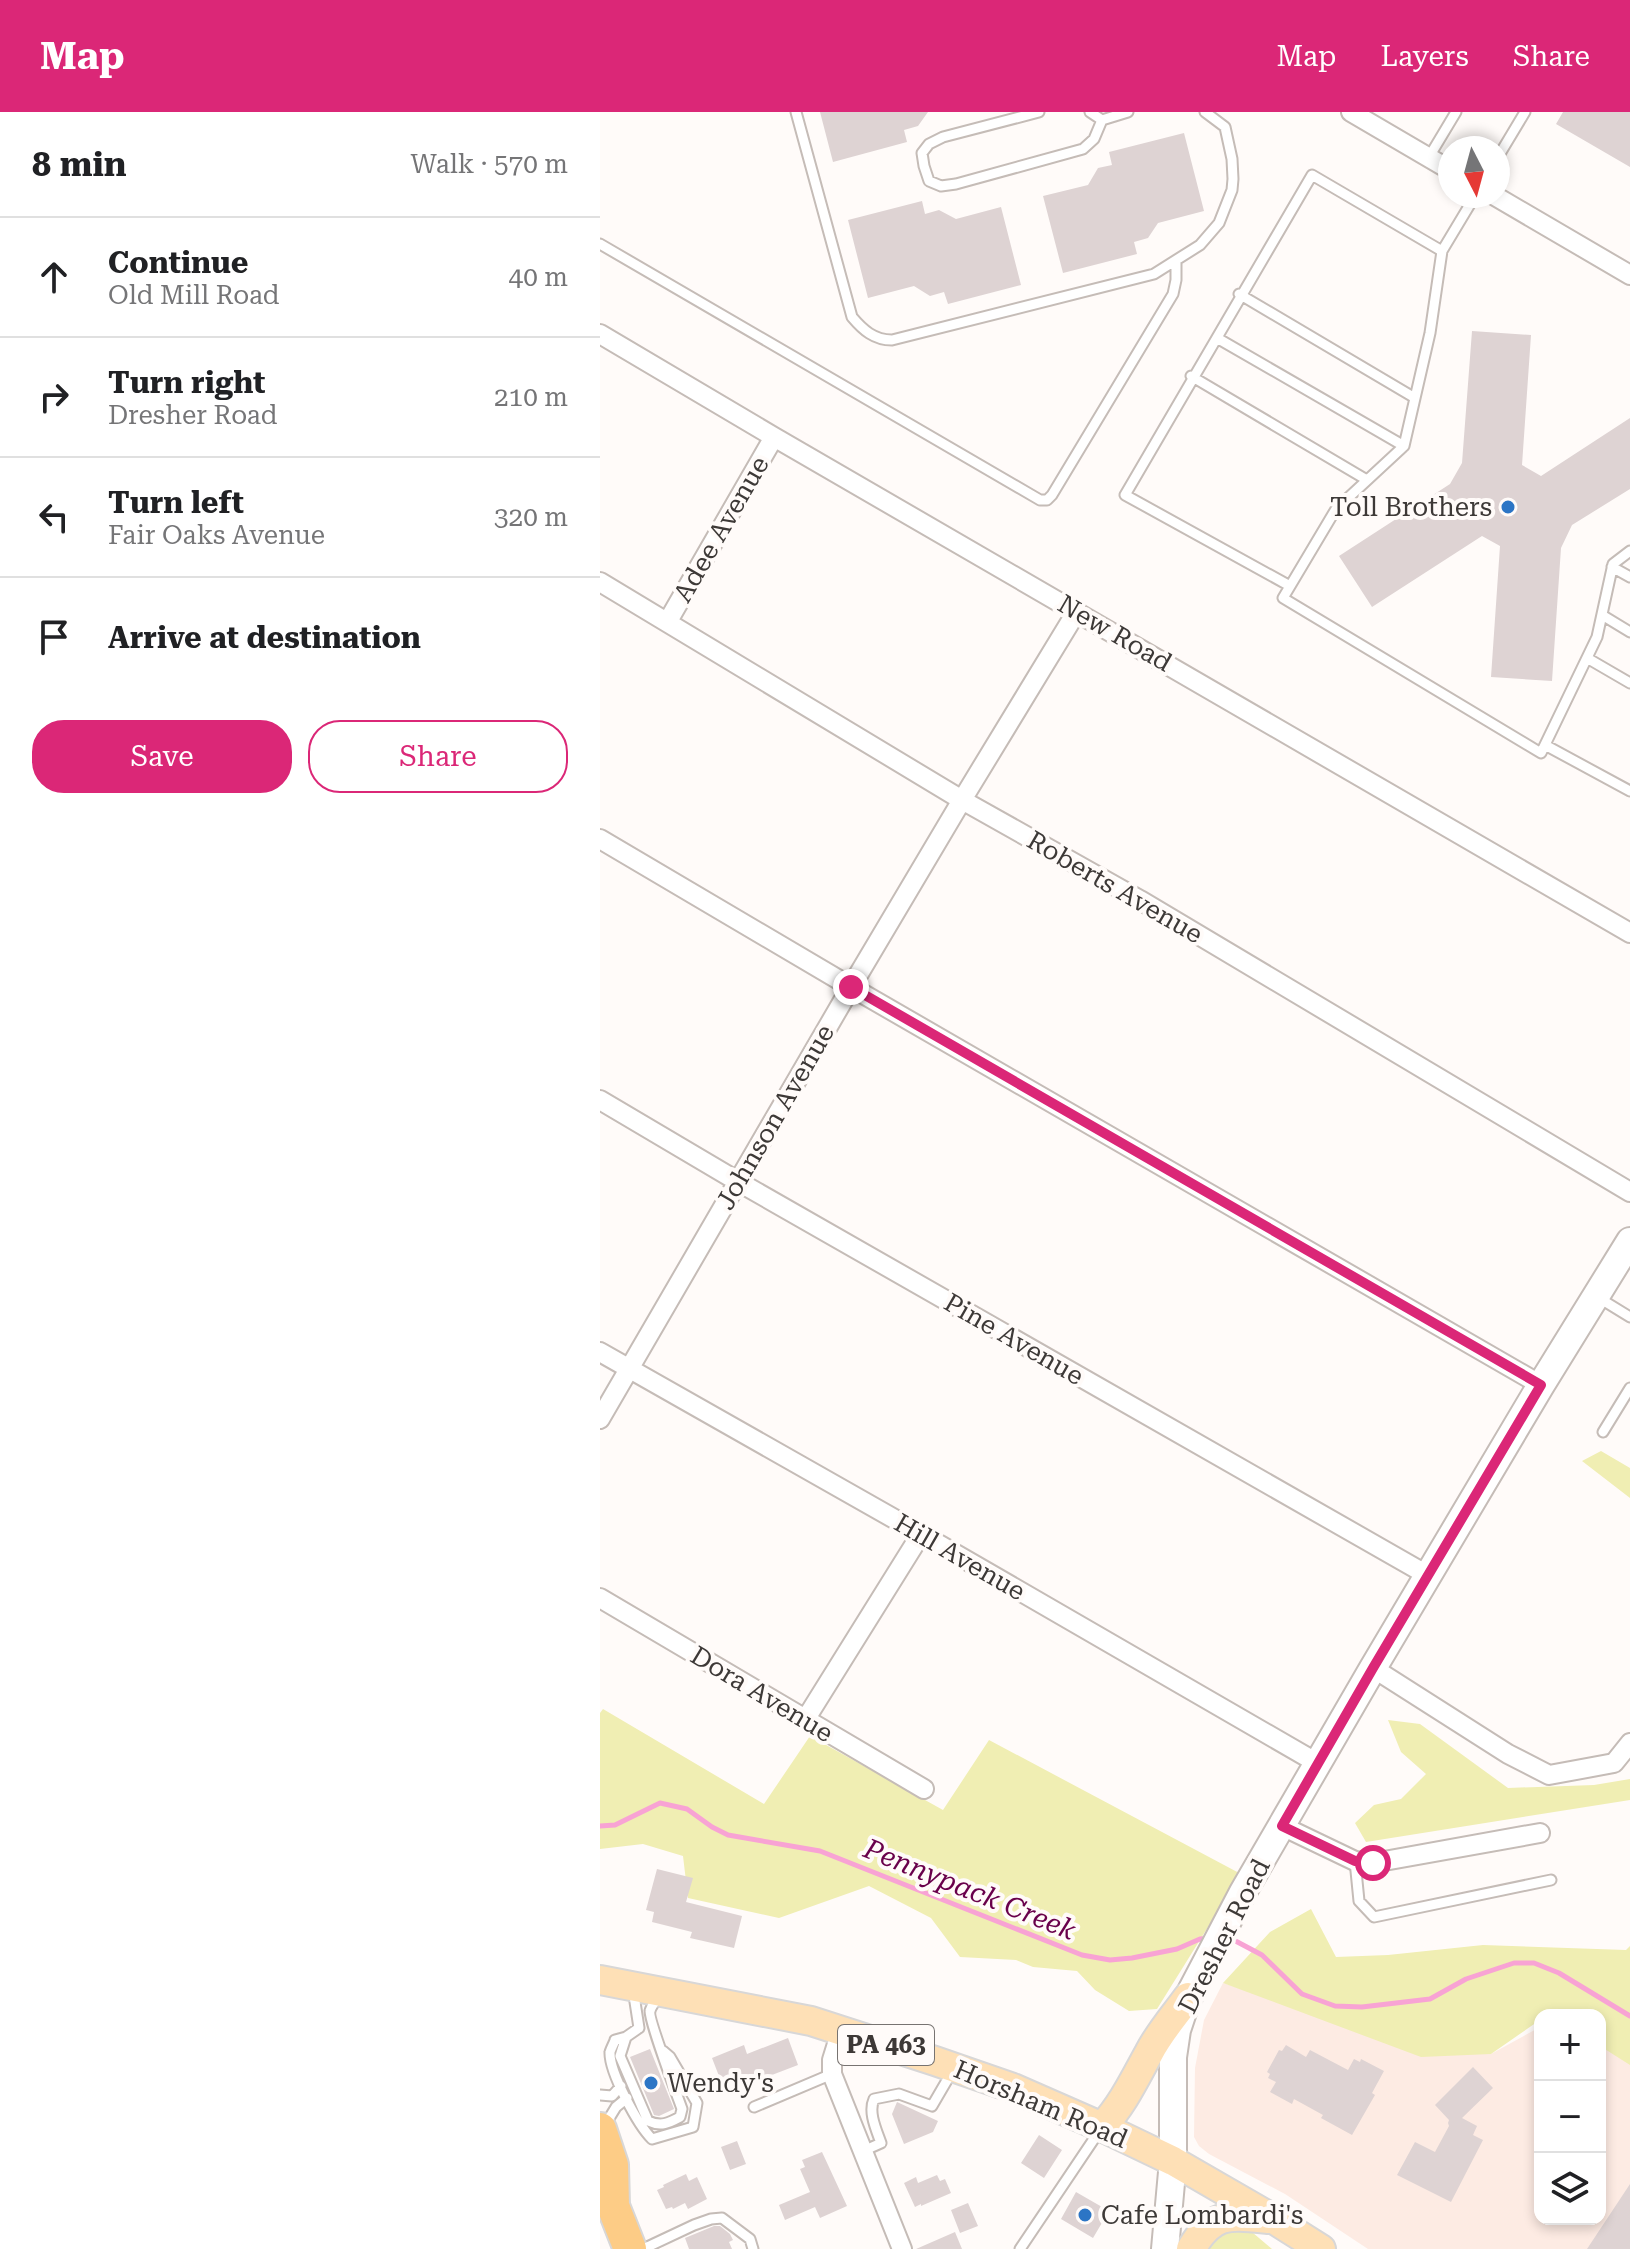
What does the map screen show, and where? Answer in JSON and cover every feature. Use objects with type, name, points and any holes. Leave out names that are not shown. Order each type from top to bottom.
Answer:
[{"type":"highway","points":[[600,2130],[612,2165],[604,2203],[630,2249]]},
{"type":"main road","name":"Dresher Road","points":[[1165,2249],[1173,2161],[1173,2057],[1177,2030],[1192,1988],[1243,1892],[1373,1668],[1630,1241]]},
{"type":"main road","name":"Horsham Road","points":[[600,1980],[811,2021],[1013,2088],[1173,2161],[1321,2249]]},
{"type":"main road","points":[[1102,2127],[1117,2110],[1150,2051],[1192,1988]]},
{"type":"main road","points":[[1191,2249],[1207,2226],[1224,2217],[1275,2220]]},
{"type":"street","points":[[1351,112],[1438,163]]},
{"type":"street","points":[[1510,205],[1630,275]]},
{"type":"street","name":"New Road","points":[[600,334],[1630,933]]},
{"type":"street","name":"Adee Avenue","points":[[668,621],[774,437]]},
{"type":"street","name":"Roberts Avenue","points":[[600,582],[962,800],[1140,900],[1630,1192]]},
{"type":"street","name":"Johnson Avenue","points":[[600,1419],[851,987],[1077,611]]},
{"type":"street","points":[[600,839],[1541,1385]]},
{"type":"street","name":"Pine Avenue","points":[[600,1100],[1429,1576]]},
{"type":"street","name":"Hill Avenue","points":[[600,1352],[1319,1764]]},
{"type":"street","points":[[805,1720],[921,1534]]},
{"type":"street","name":"Dora Avenue","points":[[600,1598],[924,1789]]},
{"type":"street","points":[[1373,1668],[1508,1754],[1549,1775],[1614,1763],[1630,1743]]},
{"type":"street","points":[[1282,1826],[1355,1861],[1373,1863],[1540,1833]]},
{"type":"street","points":[[841,2031],[832,2060],[832,2074],[902,2249]]},
{"type":"lane","points":[[796,112],[852,317],[862,329],[881,340],[906,338],[1154,274],[1200,245],[1219,223],[1232,190],[1232,159],[1225,127],[1205,112]]},
{"type":"lane","points":[[1039,112],[943,137],[929,144],[922,153],[929,181],[941,186],[956,184],[1083,149],[1094,139],[1102,120]]},
{"type":"lane","points":[[1090,112],[1102,120]]},
{"type":"lane","points":[[1102,120],[1128,112]]},
{"type":"lane","points":[[1429,157],[1456,112]]},
{"type":"lane","points":[[1510,137],[1525,112]]},
{"type":"lane","points":[[1290,586],[1125,495],[1312,175],[1442,251]]},
{"type":"lane","points":[[1468,208],[1442,251],[1430,333],[1404,446],[1336,509],[1283,598],[1541,753],[1597,637],[1613,564],[1630,551]]},
{"type":"lane","points":[[600,244],[1040,500],[1047,500],[1052,495],[1173,294],[1176,261]]},
{"type":"lane","points":[[1240,294],[1415,398]]},
{"type":"lane","points":[[1217,338],[1404,446]]},
{"type":"lane","points":[[1192,376],[1367,480]]},
{"type":"lane","points":[[1612,567],[1630,577]]},
{"type":"lane","points":[[1602,615],[1630,632]]},
{"type":"lane","points":[[1587,658],[1630,683]]},
{"type":"lane","points":[[1545,745],[1630,791]]},
{"type":"lane","points":[[1596,1296],[1630,1317]]},
{"type":"lane","points":[[1603,1432],[1630,1388]]},
{"type":"lane","points":[[1355,1861],[1359,1901],[1374,1917],[1551,1880]]},
{"type":"lane","points":[[632,1986],[639,2028]]},
{"type":"lane","points":[[626,2037],[620,2056],[648,2121],[655,2125],[665,2124],[680,2117],[682,2109],[649,2012],[662,1992]]},
{"type":"lane","points":[[639,2028],[655,2035]]},
{"type":"lane","points":[[639,2028],[615,2040],[610,2051],[615,2074],[641,2128],[652,2139],[693,2127],[697,2103],[670,2057],[663,2051]]},
{"type":"lane","points":[[863,2151],[881,2143],[872,2113],[874,2099],[899,2094],[932,2106],[954,2067]]},
{"type":"lane","points":[[754,2107],[832,2074]]},
{"type":"lane","points":[[600,2095],[612,2096],[621,2086]]},
{"type":"lane","points":[[600,2130],[616,2107],[627,2098]]},
{"type":"lane","points":[[1020,2249],[1102,2127]]},
{"type":"lane","points":[[643,2249],[694,2225],[722,2218],[750,2239],[753,2249]]},
{"type":"shaded area","points":[[1601,1451],[1630,1468],[1630,1498],[1582,1461]]},
{"type":"shaded area","points":[[603,1709],[764,1804],[810,1736],[943,1810],[989,1740],[1241,1874],[1157,2009],[1129,2011],[1095,1990],[1077,1971],[1033,1967],[1016,1960],[960,1957],[931,1918],[869,1886],[779,1918],[688,1898],[683,1856],[643,1844],[600,1849],[600,1713]]},
{"type":"shaded area","points":[[1388,1720],[1420,1724],[1508,1788],[1594,1785],[1630,1779],[1630,1800],[1366,1842],[1355,1823],[1374,1805],[1401,1799],[1426,1774],[1401,1752]]},
{"type":"shaded area","points":[[1311,1909],[1336,1957],[1483,1945],[1626,1950],[1630,1946],[1630,2065],[1606,2050],[1606,2009],[1534,2009],[1534,2024],[1491,2054],[1421,2057],[1223,1983],[1270,1932]]},
{"type":"shaded area","points":[[1223,1983],[1424,2049],[1491,2054],[1534,2030],[1534,2225],[1606,2225],[1606,2044],[1630,2060],[1630,2249],[1368,2249],[1285,2194],[1199,2146],[1194,2137],[1195,2068],[1204,2020]]},
{"type":"shaded area","points":[[1246,2227],[1272,2249],[1201,2249],[1210,2235]]},
{"type":"building","points":[[820,112],[928,112],[918,126],[904,130],[907,142],[833,162]]},
{"type":"building","points":[[1563,112],[1630,112],[1630,167],[1556,124]]},
{"type":"building","points":[[1184,133],[1204,211],[1158,223],[1148,238],[1134,242],[1137,254],[1063,273],[1043,196],[1088,185],[1098,168],[1112,165],[1109,152]]},
{"type":"building","points":[[922,201],[925,214],[939,210],[956,219],[1001,207],[1021,285],[948,304],[944,292],[930,296],[914,286],[868,298],[848,220]]},
{"type":"building","name":"Toll Brothers","points":[[1472,331],[1531,335],[1522,465],[1541,476],[1630,418],[1630,489],[1572,525],[1561,548],[1552,681],[1491,677],[1500,546],[1482,536],[1372,607],[1339,556],[1450,484],[1462,463]]},
{"type":"building","points":[[657,1869],[693,1878],[686,1902],[742,1916],[734,1948],[690,1938],[692,1932],[652,1922],[654,1912],[646,1910]]},
{"type":"building","points":[[788,2038],[798,2065],[764,2078],[762,2074],[724,2089],[712,2058],[744,2045],[747,2054]]},
{"type":"building","points":[[1286,2045],[1306,2057],[1310,2050],[1348,2070],[1354,2059],[1360,2062],[1361,2059],[1384,2071],[1372,2093],[1375,2095],[1352,2135],[1294,2099],[1292,2104],[1270,2092],[1276,2082],[1268,2078],[1270,2074],[1267,2072],[1279,2050],[1282,2051]]},
{"type":"building","name":"Wendy's","points":[[650,2049],[674,2109],[659,2116],[654,2115],[630,2057]]},
{"type":"building","points":[[1473,2067],[1493,2088],[1462,2118],[1477,2126],[1473,2135],[1483,2140],[1451,2202],[1397,2175],[1415,2142],[1435,2152],[1449,2126],[1449,2120],[1435,2105]]},
{"type":"building","points":[[897,2102],[938,2121],[933,2132],[904,2144],[892,2114]]},
{"type":"building","points":[[1039,2135],[1062,2150],[1044,2178],[1021,2163]]},
{"type":"building","points":[[737,2141],[746,2164],[730,2170],[721,2147]]},
{"type":"building","points":[[822,2152],[847,2206],[820,2218],[815,2207],[785,2220],[779,2205],[810,2192],[800,2169],[805,2167],[802,2160]]},
{"type":"building","points":[[686,2174],[689,2181],[697,2177],[707,2199],[688,2209],[685,2203],[666,2209],[657,2190]]},
{"type":"building","points":[[937,2175],[940,2181],[945,2179],[951,2193],[915,2207],[904,2183],[916,2177],[918,2183]]},
{"type":"building","points":[[1630,2184],[1630,2249],[1587,2249],[1603,2225],[1606,2225]]},
{"type":"building","name":"Cafe Lombardi's","points":[[1076,2192],[1109,2211],[1093,2238],[1061,2219]]},
{"type":"building","points":[[968,2203],[978,2226],[960,2233],[951,2210]]},
{"type":"building","points":[[720,2226],[730,2234],[732,2249],[689,2249],[685,2238]]},
{"type":"building","points":[[955,2232],[962,2249],[916,2249]]},
{"type":"waterway","name":"Pennypack Creek","points":[[600,1826],[615,1825],[660,1803],[687,1809],[728,1835],[820,1851],[1082,1955],[1110,1960],[1132,1958],[1211,1938]]},
{"type":"waterway","name":"Pennypack Creek","points":[[1228,1937],[1262,1955],[1302,1994],[1335,2006],[1362,2007],[1430,1999],[1466,1979],[1514,1963],[1534,1963],[1559,1973],[1630,2016]]},
{"type":"place","name":"Toll Brothers","points":[[1508,507]]},
{"type":"place","name":"Wendy's","points":[[651,2083]]},
{"type":"place","name":"Cafe Lombardi's","points":[[1085,2215]]},
{"type":"route","points":[[851,987],[1541,1385],[1282,1826],[1355,1861],[1373,1863]]}]
